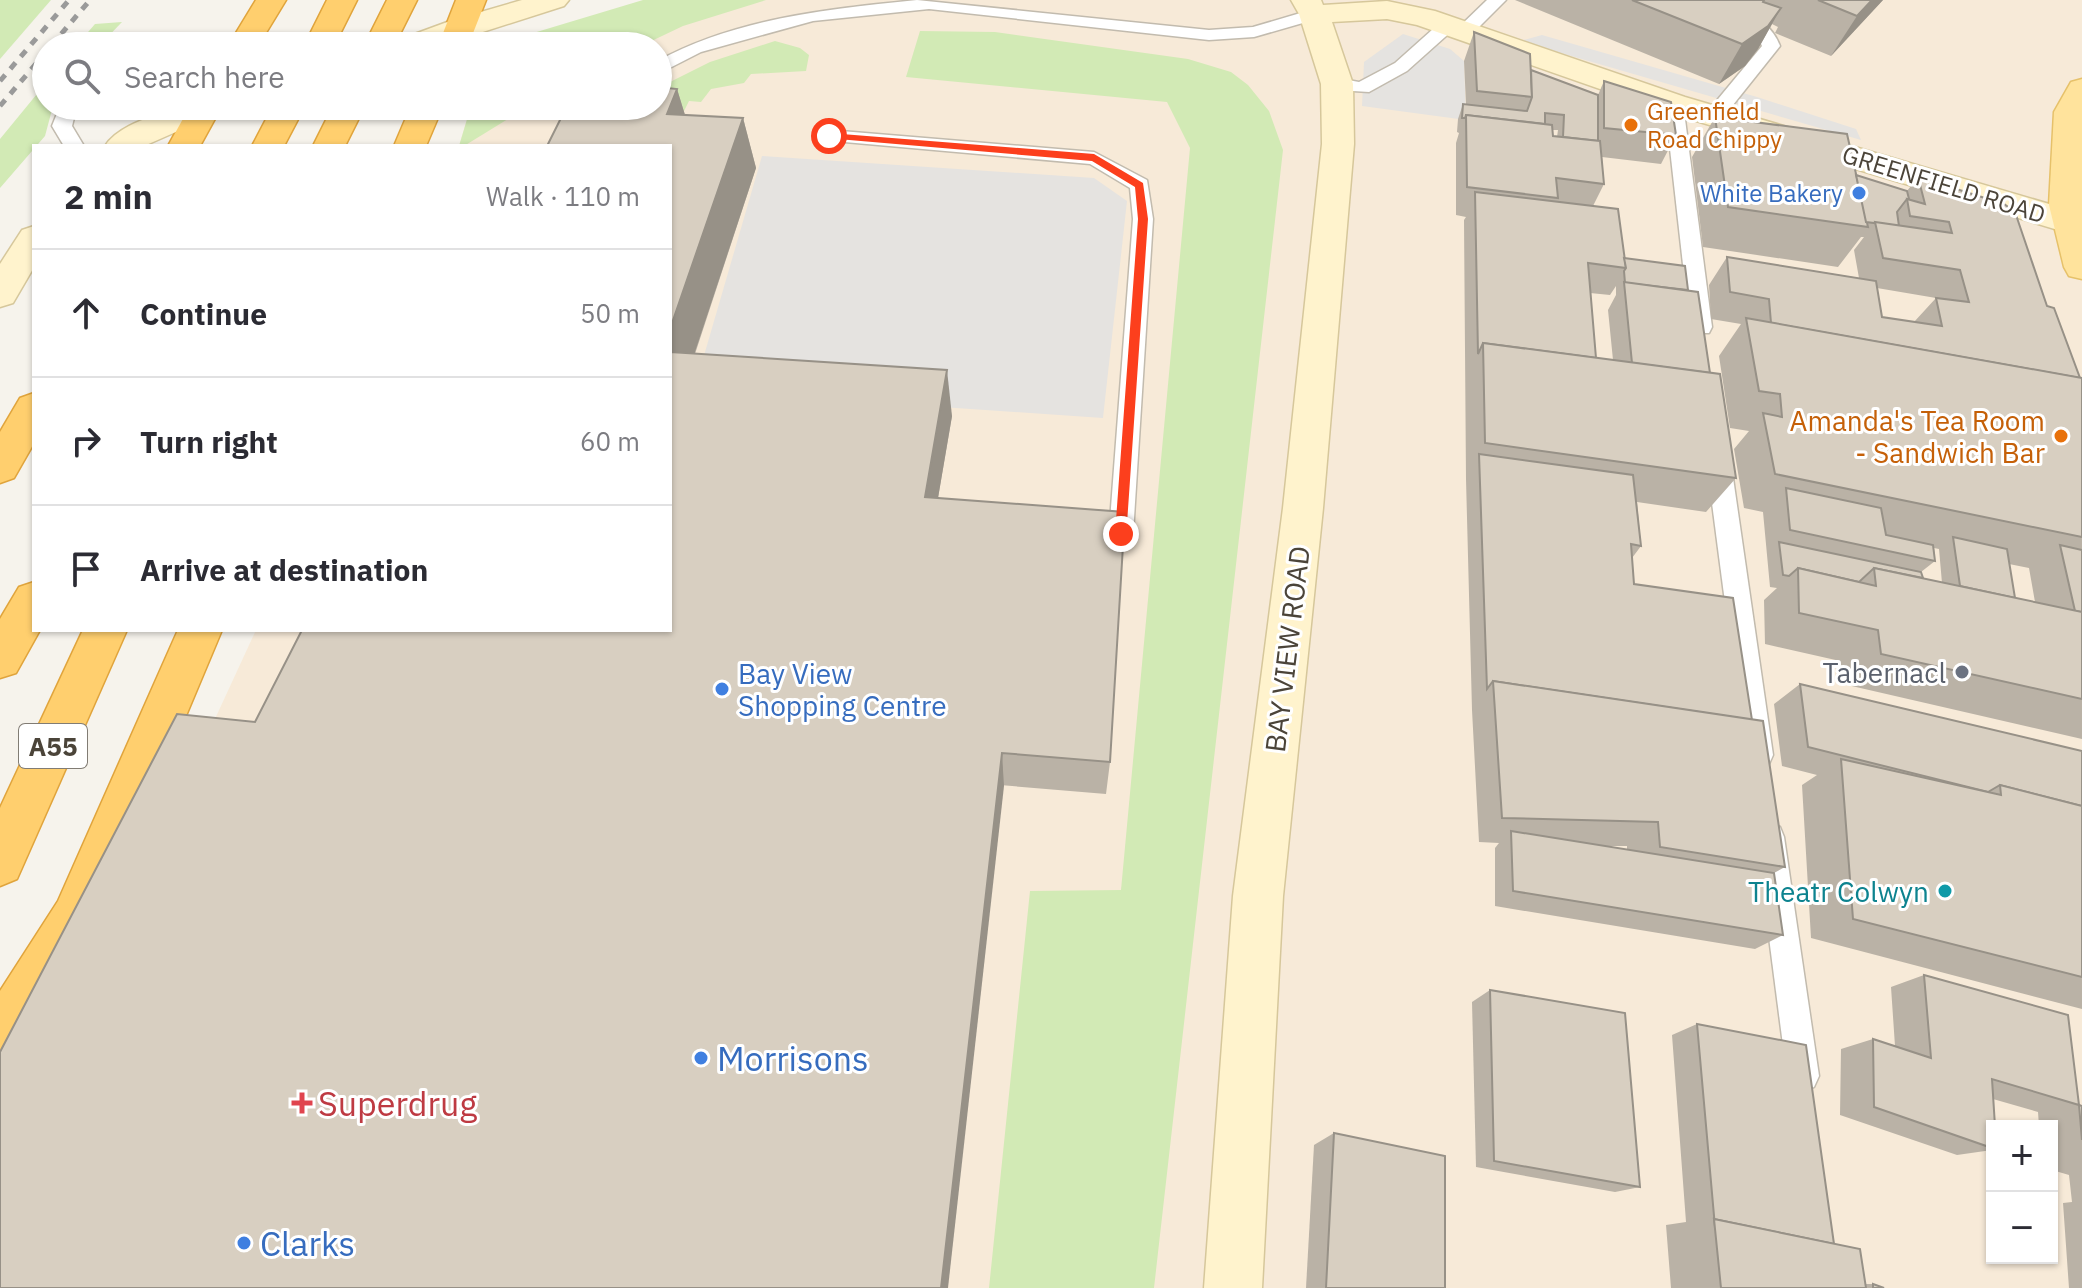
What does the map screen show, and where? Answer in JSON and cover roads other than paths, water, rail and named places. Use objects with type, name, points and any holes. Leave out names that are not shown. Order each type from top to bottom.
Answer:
[{"type":"highway","points":[[252,32],[271,0]]},
{"type":"highway","points":[[326,32],[342,0]]},
{"type":"highway","points":[[386,32],[402,0]]},
{"type":"highway","points":[[185,144],[199,120]]},
{"type":"highway","points":[[269,144],[282,120]]},
{"type":"highway","points":[[330,144],[342,120]]},
{"type":"highway","points":[[411,144],[421,120]]},
{"type":"highway","points":[[0,467],[32,411]]},
{"type":"highway","points":[[0,659],[32,603]]},
{"type":"highway","name":"A55","points":[[0,862],[104,632]]},
{"type":"highway","points":[[0,1039],[76,918],[199,632]]},
{"type":"main road","points":[[462,24],[554,0]]},
{"type":"main road","name":"GREENFIELD ROAD","points":[[1310,7],[1387,10],[1457,28],[1674,104],[2068,221]]},
{"type":"main road","name":"BAY VIEW ROAD","points":[[1233,1288],[1258,896],[1330,244],[1338,144],[1337,84],[1310,7]]},
{"type":"main road","points":[[2082,89],[2070,112],[2067,148],[2068,221],[2082,267]]},
{"type":"main road","points":[[124,144],[174,120]]},
{"type":"main road","points":[[0,294],[32,241]]},
{"type":"lane","points":[[1337,84],[1362,88],[1401,67],[1497,0]]},
{"type":"lane","points":[[1693,0],[1760,26],[1770,38],[1771,46],[1714,116]]},
{"type":"lane","points":[[672,60],[695,48],[812,16],[929,4],[1209,35],[1254,32],[1310,7]]},
{"type":"lane","points":[[1674,104],[1705,357]]},
{"type":"lane","points":[[64,120],[62,126],[73,144]]},
{"type":"lane","points":[[829,136],[1094,158],[1140,185],[1143,219],[1121,534]]},
{"type":"lane","points":[[1715,436],[1763,783]]},
{"type":"lane","points":[[1767,815],[1806,1099]]},
{"type":"railway","points":[[42,32],[69,0]]},
{"type":"railway","points":[[63,32],[90,0]]},
{"type":"railway","points":[[0,81],[32,43]]},
{"type":"railway","points":[[0,106],[32,68]]},
{"type":"place","name":"Greenfield Road Chippy","points":[[1631,125]]},
{"type":"place","name":"White Bakery","points":[[1859,193]]},
{"type":"place","name":"Amanda's Tea Room - Sandwich Bar","points":[[2061,436]]},
{"type":"place","name":"Tabernacl","points":[[1962,672]]},
{"type":"place","name":"Bay View Shopping Centre","points":[[722,689]]},
{"type":"place","name":"Theatr Colwyn","points":[[1945,891]]},
{"type":"place","name":"Morrisons","points":[[701,1058]]},
{"type":"place","name":"Superdrug","points":[[302,1103]]},
{"type":"place","name":"Clarks","points":[[244,1243]]}]
